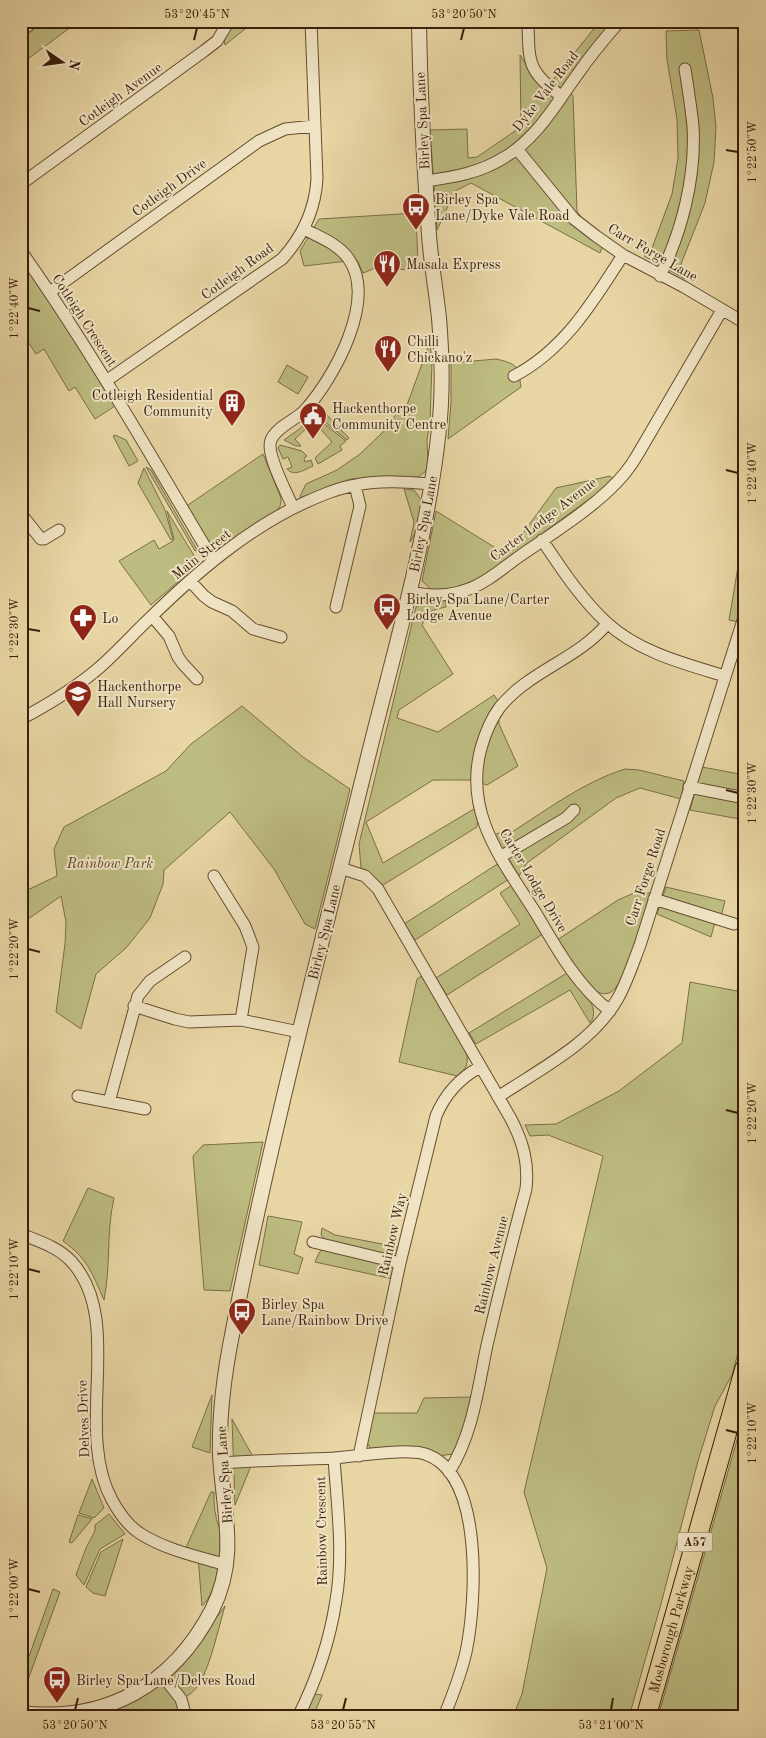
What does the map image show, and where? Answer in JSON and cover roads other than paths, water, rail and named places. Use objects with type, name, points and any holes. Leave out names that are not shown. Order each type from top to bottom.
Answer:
[{"type":"highway","name":"Mosborough Parkway","points":[[646,1717],[745,1368]]},
{"type":"street","points":[[21,31],[34,21]]},
{"type":"street","name":"Cotleigh Avenue","points":[[21,184],[204,51],[216,41],[230,21]]},
{"type":"street","name":"Cotleigh Road","points":[[106,381],[282,259],[294,246],[304,229],[316,197],[317,179],[311,21]]},
{"type":"street","name":"Birley Spa Lane","points":[[21,1713],[63,1714],[86,1711],[127,1697],[146,1687],[182,1656],[214,1606],[224,1578],[227,1565],[228,1532],[221,1463],[221,1408],[229,1353],[269,1160],[299,1032],[420,544],[439,429],[441,366],[426,181],[419,21]]},
{"type":"street","points":[[528,21],[531,63],[540,79],[561,96]]},
{"type":"street","name":"Dyke Vale Road","points":[[426,181],[457,177],[472,172],[504,158],[517,149],[532,136],[584,64],[620,21]]},
{"type":"street","points":[[660,276],[682,218],[689,188],[693,128],[685,69]]},
{"type":"street","name":"Cotleigh Drive","points":[[50,292],[260,141],[285,129],[314,126]]},
{"type":"street","name":"Carr Forge Lane","points":[[517,149],[574,219],[596,236],[623,255],[684,287],[745,323]]},
{"type":"street","points":[[293,508],[272,458],[271,439],[278,431],[303,412],[324,385],[349,336],[358,296],[358,281],[354,268],[348,258],[329,242],[304,229]]},
{"type":"street","name":"Cotleigh Crescent","points":[[21,251],[50,292],[106,381],[213,560]]},
{"type":"street","points":[[514,376],[546,355],[565,337],[601,290],[623,255]]},
{"type":"street","name":"Carter Lodge Avenue","points":[[409,592],[445,596],[471,588],[483,582],[597,500],[625,473],[638,454],[722,310]]},
{"type":"street","name":"Main Street","points":[[21,719],[48,705],[83,681],[213,560],[271,520],[293,508],[338,489],[355,485],[380,482],[431,484]]},
{"type":"street","points":[[336,607],[360,506],[355,485]]},
{"type":"street","points":[[21,514],[40,539],[44,539],[59,530]]},
{"type":"street","points":[[542,540],[575,587],[607,624],[651,650],[685,664],[725,676]]},
{"type":"street","points":[[190,581],[204,596],[212,602],[232,611],[253,629],[281,637]]},
{"type":"street","name":"Carr Forge Road","points":[[498,1097],[582,1041],[610,1011],[626,982],[745,614]]},
{"type":"street","points":[[152,616],[169,636],[182,664],[197,679]]},
{"type":"street","name":"Carter Lodge Drive","points":[[607,624],[601,632],[567,658],[526,683],[500,708],[490,723],[479,756],[476,789],[484,823],[500,857],[583,986],[598,1002],[610,1011]]},
{"type":"street","points":[[689,787],[745,798]]},
{"type":"street","points":[[500,857],[566,818],[574,810]]},
{"type":"street","name":"Rainbow Avenue","points":[[340,868],[365,876],[378,889],[498,1097],[519,1135],[525,1153],[528,1177],[466,1438],[460,1455],[449,1472]]},
{"type":"street","points":[[214,876],[245,926],[253,947],[241,1020]]},
{"type":"street","points":[[654,899],[734,924]]},
{"type":"street","points":[[109,1102],[138,996],[150,982],[185,957]]},
{"type":"street","points":[[134,1006],[189,1022],[241,1020],[299,1032]]},
{"type":"street","name":"Rainbow Way","points":[[360,1456],[400,1263],[436,1116],[448,1094],[456,1085],[480,1068]]},
{"type":"street","points":[[78,1096],[145,1109]]},
{"type":"street","name":"Delves Drive","points":[[21,1234],[60,1252],[80,1273],[87,1287],[96,1323],[96,1437],[98,1459],[103,1478],[117,1509],[127,1522],[141,1534],[184,1552],[227,1565]]},
{"type":"street","points":[[312,1242],[400,1263]]},
{"type":"street","points":[[221,1463],[418,1452],[434,1459],[449,1472],[456,1482],[464,1503],[471,1543],[474,1586],[473,1610],[466,1654],[444,1717]]},
{"type":"street","name":"Rainbow Crescent","points":[[298,1717],[307,1699],[324,1652],[337,1599],[339,1552],[334,1458]]},
{"type":"street","points":[[162,1675],[181,1699],[186,1717]]},
{"type":"place","name":"Birley Spa Lane/Dyke Vale Road","points":[[416,231]]},
{"type":"place","name":"Masala Express","points":[[387,288]]},
{"type":"place","name":"Chilli Chickano'z","points":[[388,373]]},
{"type":"place","name":"Cotleigh Residential Community","points":[[232,427]]},
{"type":"place","name":"Hackenthorpe Community Centre","points":[[313,440]]},
{"type":"place","name":"Birley Spa Lane/Carter Lodge Avenue","points":[[387,631]]},
{"type":"place","name":"Lo","points":[[83,642]]},
{"type":"place","name":"Hackenthorpe Hall Nursery","points":[[78,718]]},
{"type":"place","name":"Birley Spa Lane/Rainbow Drive","points":[[242,1336]]},
{"type":"place","name":"Birley Spa Lane/Delves Road","points":[[57,1704]]},
{"type":"park label","name":"Rainbow Park","points":[[110,863]]}]
